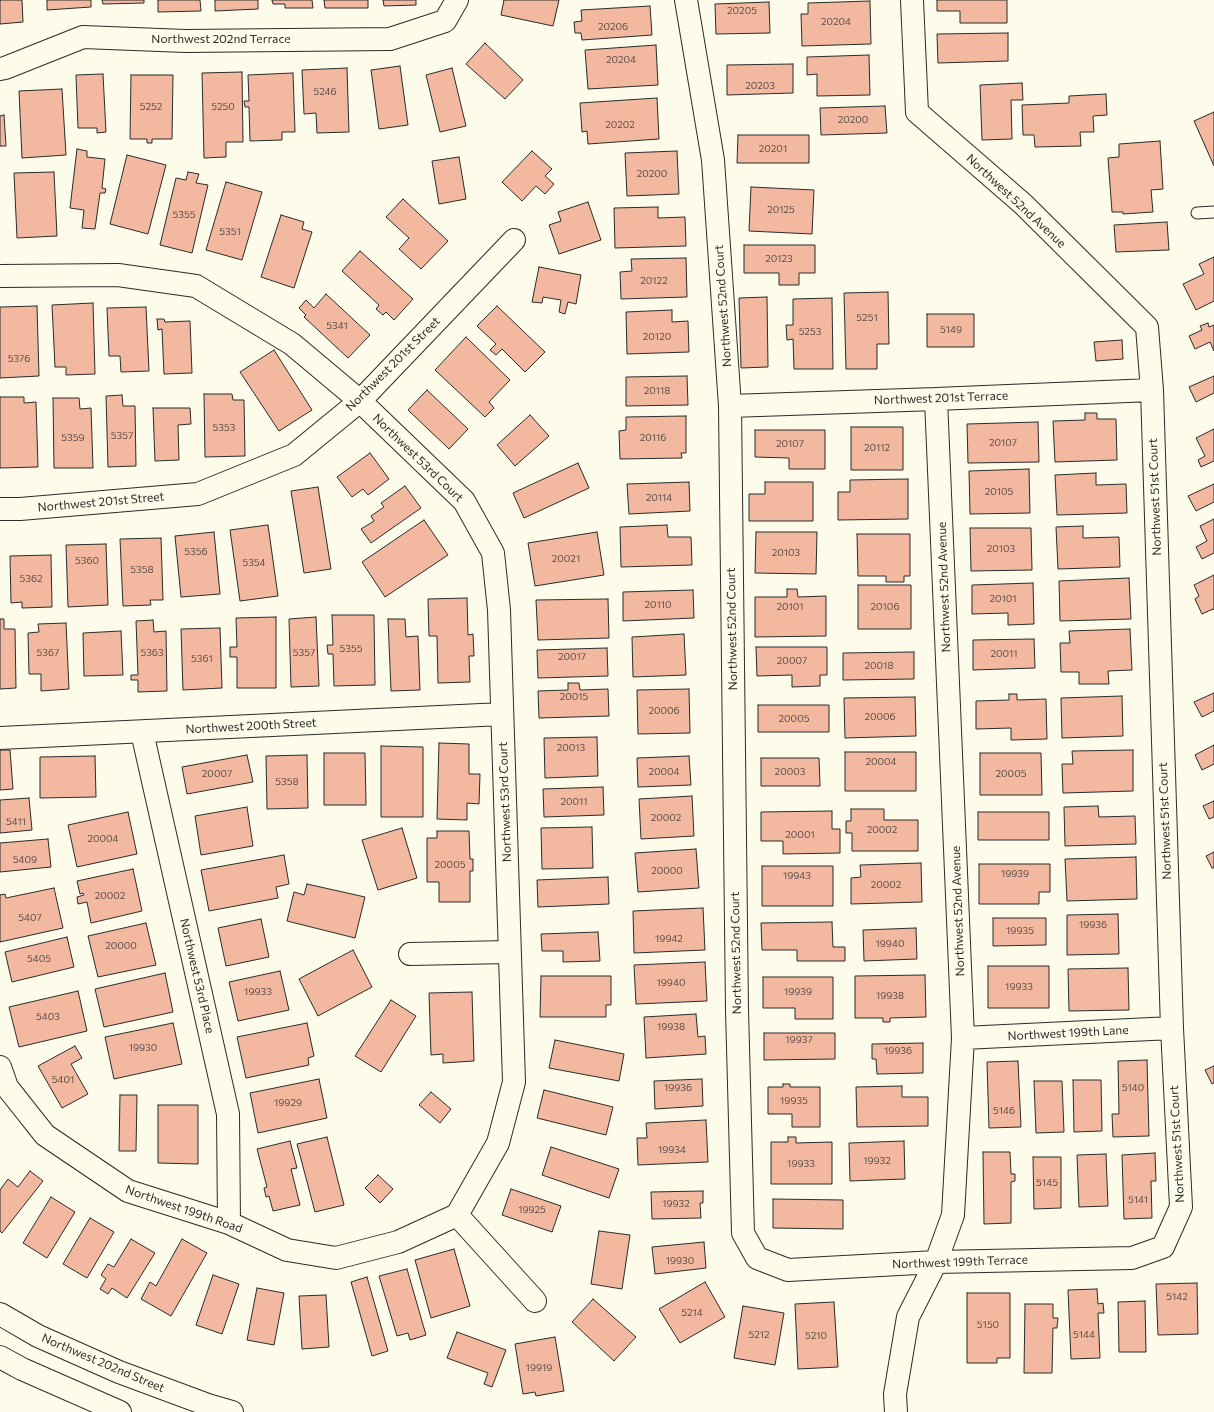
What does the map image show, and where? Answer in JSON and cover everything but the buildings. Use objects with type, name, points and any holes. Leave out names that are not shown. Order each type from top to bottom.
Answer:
[{"type":"street","name":"Northwest 202nd Terrace","points":[[0,69],[83,37],[185,40],[390,39],[445,21],[457,0]]},
{"type":"street","name":"Northwest 52nd Court","points":[[686,0],[713,160],[730,406],[737,1010],[743,1232],[757,1258]]},
{"type":"street","name":"Northwest 52nd Avenue","points":[[912,0],[917,112],[1023,204],[1147,327],[1152,390]]},
{"type":"street","name":"Northwest 201st Street","points":[[0,508],[20,509],[198,494],[294,455],[360,401],[514,240]]},
{"type":"street","name":"Northwest 53rd Court","points":[[0,276],[118,275],[196,286],[292,344],[360,401],[464,501],[493,553],[499,610],[514,1082],[498,1143],[457,1215]]},
{"type":"street","name":"Northwest 201st Terrace","points":[[730,406],[1152,390]]},
{"type":"street","name":"Northwest 51st Court","points":[[1152,390],[1172,1028],[1181,1208],[1163,1247]]},
{"type":"street","name":"Northwest 52nd Avenue","points":[[896,1412],[895,1394],[908,1317],[936,1262],[953,1215],[963,1038],[936,399]]},
{"type":"street","name":"Northwest 200th Street","points":[[0,738],[502,714]]},
{"type":"street","name":"Northwest 53rd Place","points":[[142,732],[228,1114],[229,1223]]},
{"type":"street","points":[[410,954],[509,952]]},
{"type":"street","name":"Northwest 199th Lane","points":[[963,1038],[1172,1028]]},
{"type":"street","name":"Northwest 199th Road","points":[[0,1067],[7,1087],[45,1135],[128,1192],[229,1223],[287,1250],[336,1258],[398,1242],[457,1215]]},
{"type":"street","points":[[457,1215],[535,1301]]},
{"type":"street","name":"Northwest 199th Terrace","points":[[757,1258],[788,1270],[936,1262],[1132,1258],[1163,1247]]},
{"type":"street","name":"Northwest 202nd Street","points":[[0,1314],[38,1336],[119,1372],[208,1405],[232,1412]]},
{"type":"street","points":[[0,1357],[22,1369],[120,1412]]},
{"type":"lane","points":[[1197,213],[1214,212]]}]
